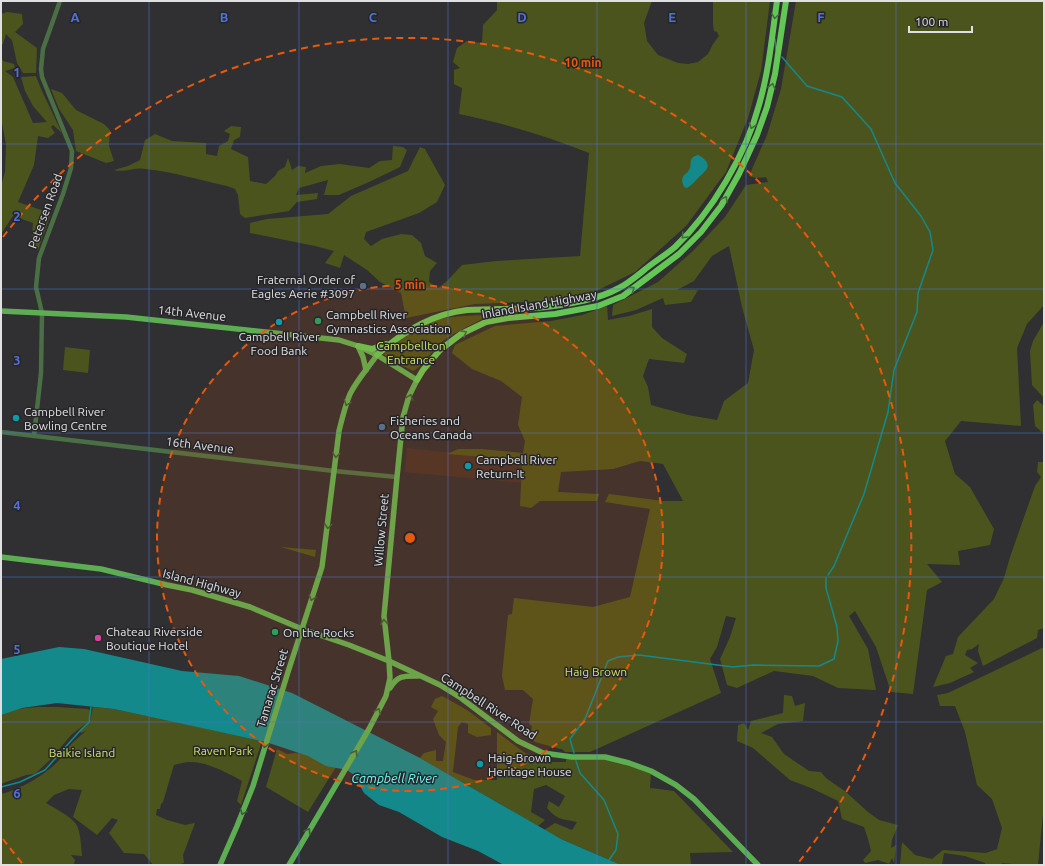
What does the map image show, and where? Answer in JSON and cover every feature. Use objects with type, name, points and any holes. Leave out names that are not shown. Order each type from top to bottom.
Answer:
[{"type":"highway","name":"Inland Island Highway","points":[[377,355],[390,343],[417,325],[439,316],[467,310],[546,307],[594,298],[620,288],[674,247],[694,226],[714,200],[732,170],[750,132],[759,106],[767,74],[777,1]]},
{"type":"highway","name":"Inland Island Highway","points":[[417,380],[423,370],[440,350],[461,334],[486,322],[508,318],[555,314],[598,306],[623,296],[679,254],[701,232],[721,206],[740,174],[757,135],[767,107],[775,74],[786,1]]},
{"type":"highway","points":[[358,346],[372,348],[390,343]]},
{"type":"main road","name":"14th Avenue","points":[[1,311],[126,317],[339,340],[358,346],[377,355]]},
{"type":"main road","points":[[358,346],[363,357],[366,370]]},
{"type":"main road","points":[[377,355],[417,380]]},
{"type":"main road","name":"Tamarac Street","points":[[220,865],[252,786],[322,567],[339,431],[343,414],[350,394],[377,355]]},
{"type":"main road","name":"Willow Street","points":[[288,865],[371,727],[386,696],[390,678],[384,616],[397,477],[403,417],[409,396],[417,380]]},
{"type":"main road","name":"Island Highway","points":[[1,557],[101,569],[192,590],[250,608],[389,661]]},
{"type":"main road","name":"Campbell River Road","points":[[389,661],[440,685],[461,698],[518,741],[543,753],[572,757],[605,757],[629,762],[676,784],[694,799],[758,865]]},
{"type":"main road","points":[[386,696],[394,681],[404,676],[420,676]]},
{"type":"street","name":"Petersen Road","points":[[34,436],[40,373],[42,313],[36,287],[39,258],[71,168],[72,151],[42,78],[41,69],[43,49],[60,1]]},
{"type":"street","name":"16th Avenue","points":[[1,432],[397,477]]},
{"type":"shaded area","points":[[407,448],[523,460],[524,483],[405,472]]},
{"type":"green space","points":[[497,1],[652,1],[644,23],[647,41],[658,55],[678,63],[688,64],[698,62],[708,54],[719,36],[717,32],[714,31],[713,1],[770,1],[761,71],[748,118],[726,172],[686,226],[635,272],[592,293],[548,301],[475,304],[406,318],[401,293],[380,282],[367,270],[344,255],[340,268],[325,263],[334,251],[250,233],[250,223],[267,219],[328,214],[351,196],[408,171],[420,147],[425,149],[445,185],[437,202],[419,213],[366,232],[364,239],[371,246],[382,239],[401,234],[412,235],[421,243],[425,256],[437,263],[430,271],[429,282],[438,288],[462,265],[496,261],[580,256],[589,153],[525,130],[459,114],[462,88],[454,84],[454,70],[460,68],[453,62],[457,48],[467,41],[482,43],[483,25],[497,10]]},
{"type":"green space","name":"Haig Brown","points":[[796,1],[1044,1],[1044,305],[1027,324],[1017,348],[1021,426],[961,421],[945,441],[955,474],[970,487],[994,529],[990,545],[958,551],[960,565],[927,564],[942,582],[927,590],[913,694],[891,692],[876,647],[855,611],[849,616],[868,649],[876,690],[838,688],[813,676],[774,671],[737,688],[727,685],[720,659],[730,637],[736,618],[726,616],[717,647],[710,659],[721,693],[590,752],[565,752],[562,749],[535,742],[530,738],[532,726],[529,724],[533,699],[523,690],[505,690],[502,676],[508,615],[512,614],[514,598],[593,607],[630,597],[650,509],[605,502],[609,494],[663,501],[683,501],[663,464],[640,461],[613,469],[561,472],[558,492],[599,494],[597,501],[540,501],[531,508],[520,506],[522,465],[497,458],[447,454],[458,449],[481,449],[523,453],[525,441],[518,425],[522,397],[501,381],[472,369],[452,353],[455,345],[495,326],[551,321],[582,315],[607,306],[608,320],[629,316],[652,309],[652,327],[662,338],[687,354],[684,363],[649,359],[643,376],[648,387],[651,405],[688,415],[717,420],[724,401],[748,383],[754,350],[742,307],[729,246],[712,256],[694,281],[677,290],[698,290],[691,302],[665,305],[663,298],[636,310],[612,316],[613,305],[658,282],[694,250],[725,217],[746,185],[768,182],[766,177],[756,178],[749,176],[767,135],[781,89]]},
{"type":"green space","points":[[7,12],[22,14],[23,24],[15,32],[37,48],[36,73],[23,73],[17,63],[12,40],[6,34],[3,44],[1,45],[1,14]]},
{"type":"green space","points":[[1,56],[3,61],[14,64],[15,68],[5,71],[13,77],[33,123],[47,122],[33,106],[25,91],[21,77],[36,76],[62,133],[53,125],[51,127],[55,133],[48,138],[38,136],[34,165],[18,202],[44,211],[50,216],[38,250],[31,248],[33,223],[13,216],[1,234],[1,186],[5,172],[6,145],[1,117]]},
{"type":"green space","points":[[51,89],[62,93],[76,110],[104,124],[110,130],[109,146],[114,161],[106,163],[76,151],[73,130],[59,109]]},
{"type":"green space","points":[[231,126],[241,127],[240,137],[234,140],[231,149],[248,157],[250,181],[266,184],[278,171],[285,167],[288,158],[292,170],[298,166],[306,167],[305,173],[321,166],[340,164],[369,168],[380,161],[392,160],[393,146],[403,147],[407,150],[400,167],[339,195],[324,195],[328,180],[299,188],[296,195],[318,193],[317,199],[297,202],[289,211],[245,218],[240,214],[238,195],[235,189],[227,186],[155,170],[114,170],[128,166],[140,160],[145,140],[155,134],[172,141],[206,143],[206,154],[217,156],[219,146],[228,141],[230,134],[224,131]]},
{"type":"green space","name":"Campbellton Entrance","points":[[458,316],[484,316],[482,319],[455,333],[439,344],[423,363],[413,371],[387,358],[384,354],[402,338],[414,330],[433,321]]},
{"type":"green space","points":[[1044,322],[1044,398],[1032,385],[1030,351],[1033,341]]},
{"type":"green space","points":[[65,347],[90,350],[88,373],[63,370]]},
{"type":"green space","points":[[1037,400],[1044,406],[1044,433],[1035,426],[1033,405]]},
{"type":"green space","points":[[1038,462],[1044,462],[1044,628],[1038,630],[1037,638],[983,666],[978,651],[979,644],[972,649],[967,650],[965,655],[978,663],[970,668],[974,672],[950,683],[933,687],[946,656],[953,654],[958,637],[994,599],[1004,578],[1035,486],[1041,477],[1037,472]]},
{"type":"green space","points":[[281,547],[316,550],[315,557]]},
{"type":"green space","points":[[1044,647],[1044,804],[1038,865],[1002,863],[1001,865],[985,865],[985,863],[965,856],[944,853],[942,865],[900,865],[902,842],[915,855],[932,859],[943,850],[986,853],[997,849],[1002,828],[992,799],[977,785],[965,732],[955,706],[940,706],[937,695],[948,693]]},
{"type":"green space","points":[[784,695],[792,696],[795,706],[805,703],[803,721],[778,724],[761,733],[772,737],[784,754],[809,771],[821,772],[826,778],[846,792],[879,820],[898,825],[892,840],[891,848],[896,845],[894,863],[892,858],[889,864],[878,860],[865,863],[863,860],[871,851],[864,827],[842,819],[838,801],[790,780],[753,748],[737,741],[738,725],[744,723],[748,730],[751,721],[783,713]]},
{"type":"green space","points":[[442,696],[467,710],[491,728],[491,735],[477,737],[468,733],[468,724],[462,722],[458,727],[453,772],[474,780],[497,780],[497,732],[525,753],[550,762],[566,762],[566,757],[595,755],[651,771],[650,789],[674,791],[733,852],[690,853],[691,865],[621,865],[544,830],[555,823],[572,830],[577,822],[557,817],[547,808],[549,801],[559,807],[565,796],[546,785],[534,789],[531,812],[545,820],[538,826],[420,758],[424,753],[436,750],[436,761],[443,761],[446,742],[439,735],[433,719],[438,711],[431,707],[435,699]]},
{"type":"green space","points":[[38,707],[88,709],[90,711],[89,720],[71,735],[51,759],[37,772],[1,784],[1,711]]},
{"type":"green space","name":"Baikie Island","points":[[93,707],[114,709],[262,741],[241,805],[237,801],[242,781],[223,771],[202,763],[187,762],[174,765],[163,802],[160,809],[157,809],[156,815],[185,825],[195,823],[183,855],[184,863],[177,865],[153,865],[144,854],[124,853],[109,833],[118,820],[112,818],[97,835],[73,817],[82,790],[69,789],[54,795],[46,803],[66,815],[76,824],[80,835],[82,856],[71,855],[75,860],[74,864],[67,865],[1,865],[1,794],[17,789],[48,771],[77,738],[86,731],[81,733],[79,730],[90,721]]},
{"type":"green space","name":"Raven Park","points":[[277,749],[287,754],[304,754],[336,767],[308,812],[266,787]]},
{"type":"water","points":[[698,155],[706,161],[708,166],[705,172],[690,186],[687,188],[684,187],[682,178],[690,168],[691,159]]},
{"type":"water","name":"Campbell River","points":[[59,647],[84,649],[182,671],[239,676],[292,693],[420,758],[561,839],[621,865],[504,865],[478,851],[442,837],[399,812],[379,805],[364,793],[354,775],[347,770],[326,766],[308,756],[266,742],[114,709],[57,703],[22,708],[1,715],[1,659]]},
{"type":"waterway","points":[[775,39],[776,50]]},
{"type":"waterway","points":[[782,57],[807,86],[842,97],[871,129],[895,183],[921,216],[930,232],[933,250],[918,293],[917,312],[894,370],[888,412],[864,494],[834,566],[828,575]]},
{"type":"waterway","points":[[574,753],[570,739],[585,719],[608,661],[618,657],[639,655],[733,667],[753,665],[819,666],[834,659],[838,641],[837,627],[826,588],[826,578]]},
{"type":"waterway","points":[[1,787],[20,782],[45,770],[89,722],[91,707]]},
{"type":"waterway","points":[[576,761],[580,773],[604,800],[618,834],[616,850],[609,860]]},
{"type":"place","name":"Fraternal Order of Eagles Aerie #3097","points":[[363,286]]},
{"type":"place","name":"Campbell River Gymnastics Association","points":[[318,321]]},
{"type":"place","name":"Campbell River Food Bank","points":[[279,322]]},
{"type":"place","name":"Campbell River Bowling Centre","points":[[16,418]]},
{"type":"place","name":"Fisheries and Oceans Canada","points":[[382,427]]},
{"type":"place","name":"Campbell River Return-It","points":[[468,466]]},
{"type":"place","name":"On the Rocks","points":[[275,632]]},
{"type":"place","name":"Chateau Riverside Boutique Hotel","points":[[98,638]]},
{"type":"place","name":"Haig-Brown Heritage House","points":[[480,764]]}]
